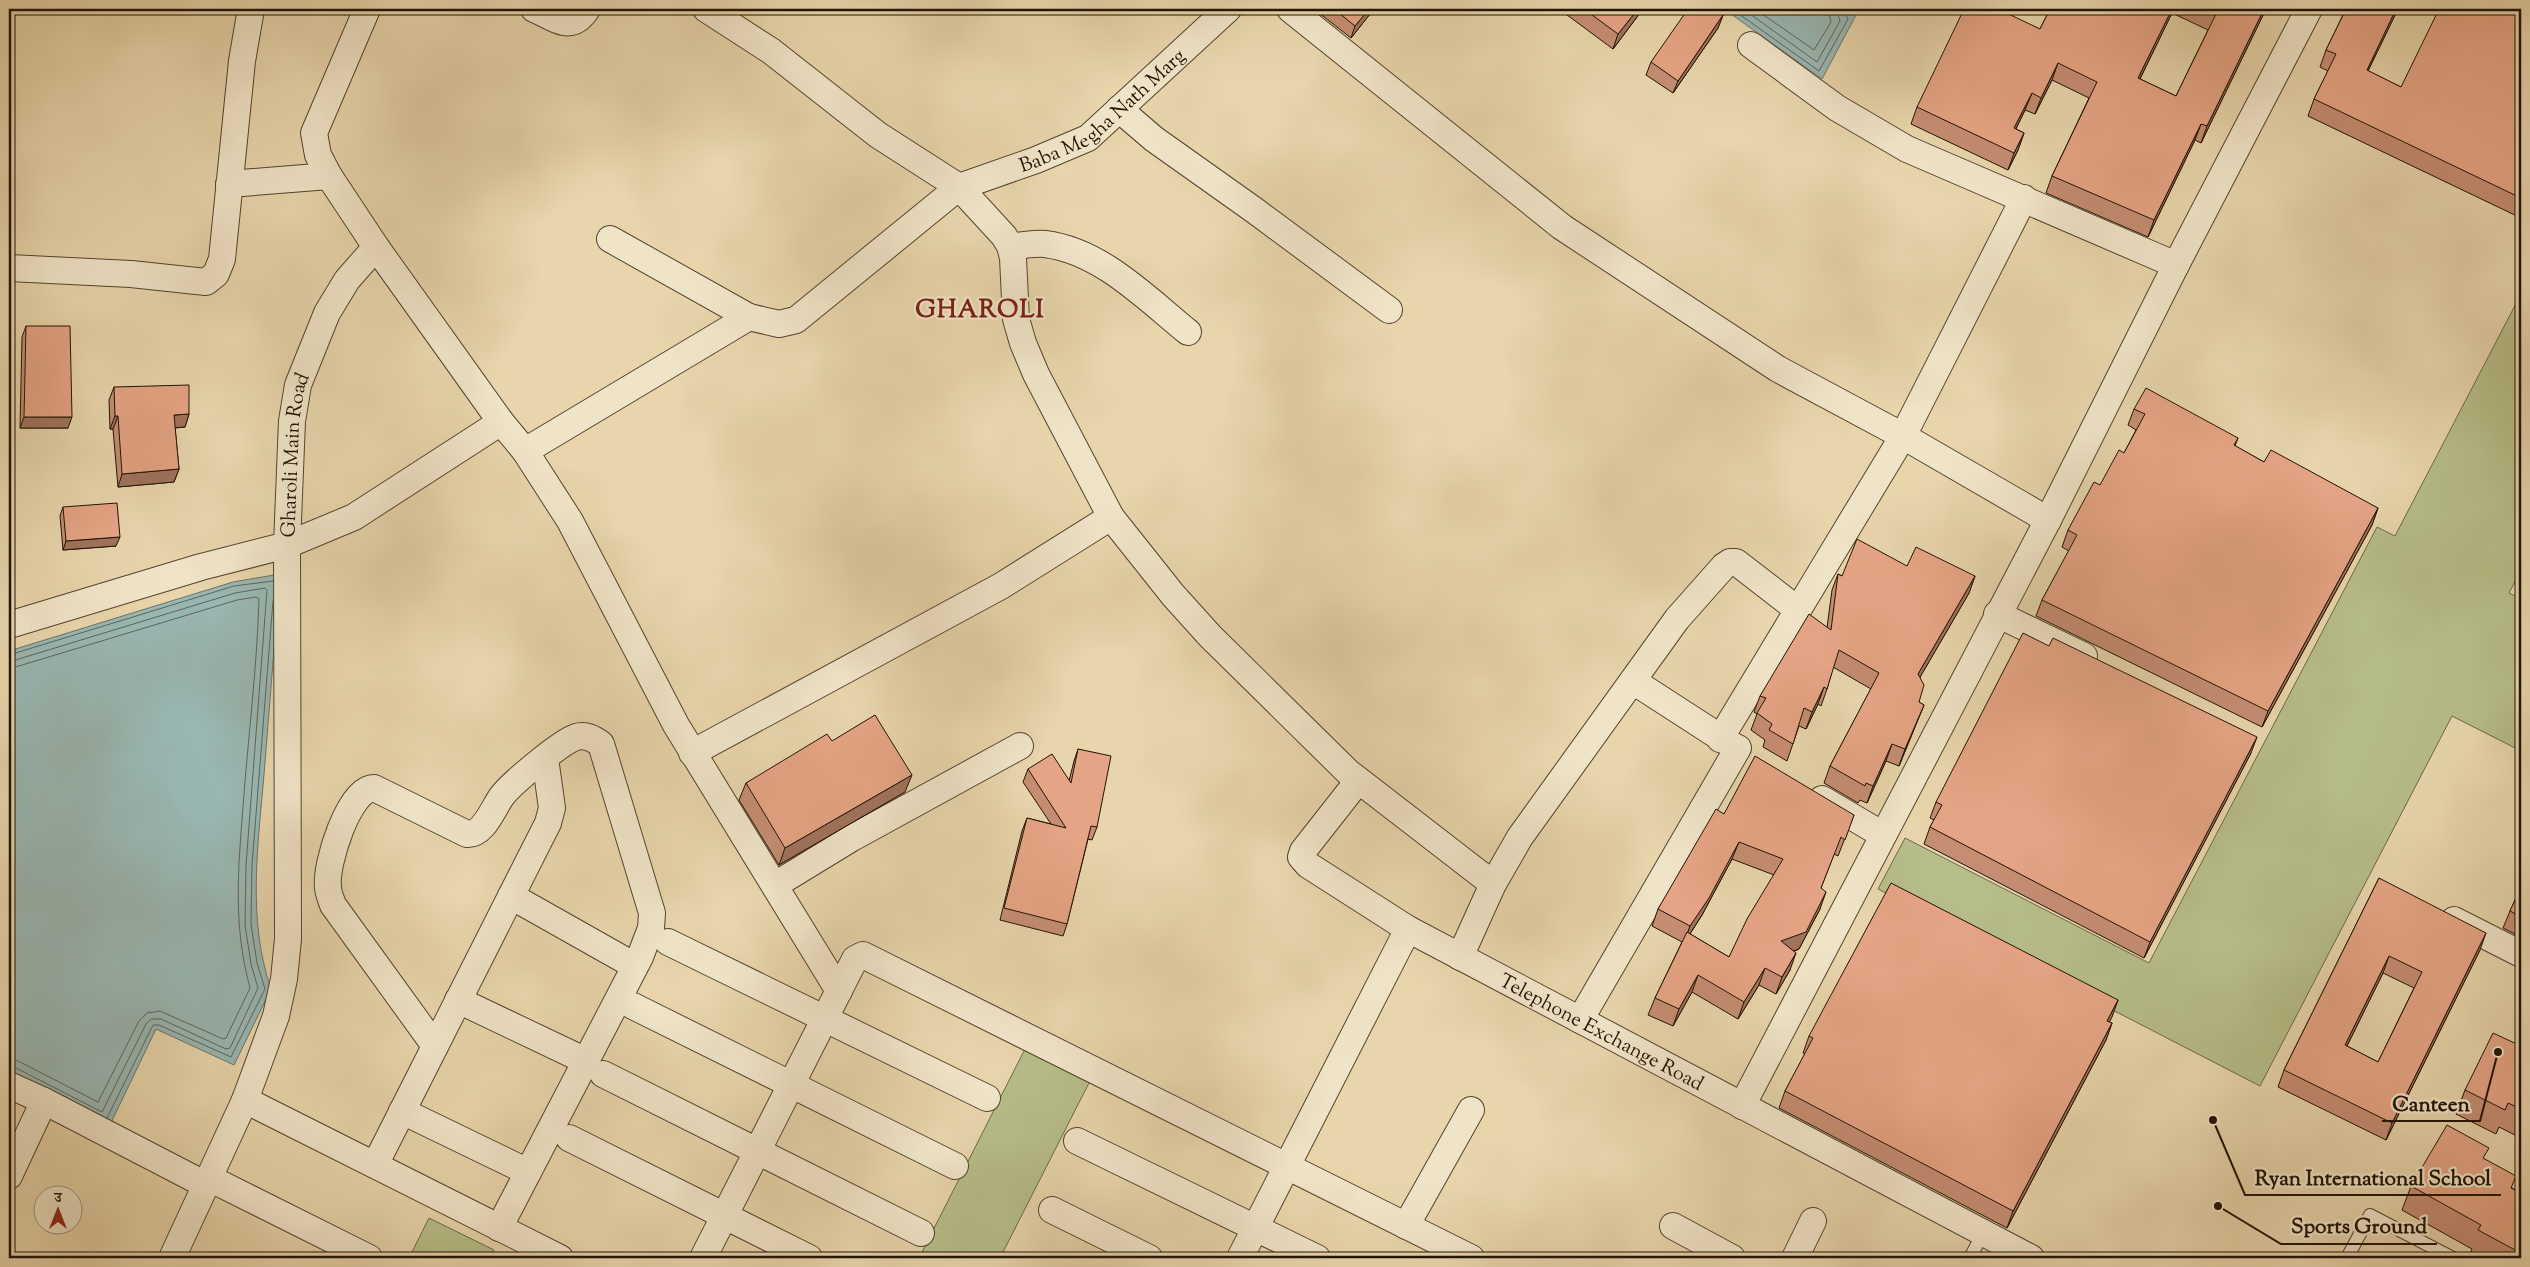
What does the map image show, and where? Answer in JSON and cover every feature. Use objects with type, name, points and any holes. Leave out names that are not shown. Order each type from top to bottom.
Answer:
[{"type":"street","points":[[9,268],[131,274],[206,282],[216,274],[222,259],[228,184],[242,61],[251,9]]},
{"type":"street","points":[[367,9],[314,133],[318,155],[329,176],[376,247],[500,422],[525,451],[570,521],[676,726],[839,991]]},
{"type":"street","points":[[534,9],[568,23],[575,23],[581,19],[588,9]]},
{"type":"street","points":[[706,9],[771,51],[878,135],[959,187],[1004,236],[1010,246],[1016,319],[1023,344],[1036,374],[1111,517],[1173,594],[1210,636],[1358,781],[1493,884]]},
{"type":"street","name":"Baba Megha Nath Marg","points":[[610,238],[749,317],[778,324],[796,320],[959,187],[1036,160],[1088,138],[1228,9]]},
{"type":"street","points":[[1290,9],[1562,227],[1778,369],[1903,436],[2048,520]]},
{"type":"street","points":[[1742,1106],[1997,614],[2048,520],[2176,265],[2309,9]]},
{"type":"street","points":[[1751,45],[1837,108],[1907,149],[2176,265]]},
{"type":"street","points":[[1119,109],[1154,139],[1389,310]]},
{"type":"street","points":[[228,184],[329,176]]},
{"type":"street","points":[[1580,1020],[1737,748],[1798,610],[1903,436],[2024,198]]},
{"type":"street","points":[[1010,246],[1044,244],[1076,252],[1106,267],[1188,332]]},
{"type":"street","name":"Gharoli Main Road","points":[[9,625],[201,567],[287,545],[292,421],[298,385],[327,313],[347,280],[376,247]]},
{"type":"street","points":[[525,451],[749,317]]},
{"type":"street","points":[[182,1255],[208,1182],[245,1100],[276,1016],[284,979],[288,939],[287,545],[354,517],[500,422]]},
{"type":"street","points":[[692,753],[1001,586],[1111,517]]},
{"type":"street","points":[[1460,957],[1493,884],[1520,837],[1677,619],[1730,562],[1736,562],[1798,610]]},
{"type":"street","points":[[1997,614],[2103,666]]},
{"type":"street","points":[[1633,681],[1737,748]]},
{"type":"street","points":[[435,1046],[333,905],[328,886],[331,857],[351,806],[360,794],[369,788],[385,791],[467,834],[472,834],[481,828],[502,795],[544,758],[576,737],[594,738],[601,744],[652,913],[651,928],[594,1067],[528,1172],[499,1228]]},
{"type":"street","points":[[775,885],[852,838],[1020,746]]},
{"type":"street","points":[[375,1165],[551,816],[552,808],[544,758]]},
{"type":"street","name":"Telephone Exchange Road","points":[[1358,781],[1303,851],[1302,857],[1308,865],[1408,929],[2031,1258]]},
{"type":"street","points":[[1798,784],[1883,835]]},
{"type":"street","points":[[511,896],[635,966]]},
{"type":"street","points":[[2434,910],[2521,954]]},
{"type":"street","points":[[1240,1258],[1408,929]]},
{"type":"street","points":[[668,942],[987,1098]]},
{"type":"street","points":[[704,1258],[855,959],[864,955],[1471,1258]]},
{"type":"street","points":[[458,1000],[921,1233]]},
{"type":"street","points":[[633,1006],[955,1166]]},
{"type":"street","points":[[9,1085],[369,1258]]},
{"type":"street","points":[[245,1100],[560,1258]]},
{"type":"street","points":[[9,1176],[44,1101]]},
{"type":"street","points":[[1406,1226],[1471,1110]]},
{"type":"street","points":[[402,1111],[528,1172]]},
{"type":"street","points":[[568,1138],[809,1258]]},
{"type":"street","points":[[1077,1141],[1317,1258]]},
{"type":"street","points":[[1052,1210],[1149,1258]]},
{"type":"street","points":[[1796,1258],[1813,1221]]},
{"type":"street","points":[[1673,1226],[1732,1258]]},
{"type":"lane","points":[[2347,1258],[2370,1215],[2453,1258]]},
{"type":"lane","points":[[1970,1258],[1983,1233]]},
{"type":"green space","points":[[2521,294],[2521,570],[2509,593],[2521,599],[2521,751],[2452,716],[2260,1086],[1878,889],[1905,838],[2149,963],[2377,527],[2395,536]]},
{"type":"green space","points":[[1025,1049],[1090,1081],[1000,1258],[919,1258]]},
{"type":"green space","points":[[429,1218],[494,1250],[490,1258],[409,1258]]},
{"type":"water","points":[[1724,9],[1842,9],[1856,15],[1822,79]]},
{"type":"water","points":[[280,574],[256,882],[259,936],[271,989],[234,1065],[156,1029],[108,1129],[9,1077],[9,651],[233,582]]},
{"type":"building","points":[[1334,9],[1369,9],[1355,26]]},
{"type":"building","points":[[1584,9],[1638,9],[1618,34]]},
{"type":"building","points":[[1688,9],[1713,9],[1723,15],[1678,81],[1651,62]]},
{"type":"building","points":[[1964,9],[1980,9],[1994,15],[1998,9],[2040,29],[2050,9],[2172,9],[2138,78],[2176,96],[2216,14],[2205,9],[2264,9],[2207,126],[2201,124],[2154,220],[2052,176],[2097,82],[2058,63],[2041,98],[2032,93],[2014,128],[2024,133],[2014,153],[1917,107]]},
{"type":"building","points":[[2346,9],[2396,9],[2367,70],[2401,87],[2439,9],[2521,9],[2521,198],[2314,99],[2336,54],[2326,50]]},
{"type":"building","points":[[26,326],[70,326],[72,417],[24,417]]},
{"type":"building","points":[[189,385],[189,414],[174,415],[179,469],[122,474],[118,416],[115,416],[114,387]]},
{"type":"building","points":[[2146,388],[2238,438],[2234,445],[2264,462],[2271,450],[2378,508],[2268,711],[2042,600],[2077,535],[2068,530],[2094,482],[2100,485],[2119,450],[2124,453],[2145,414],[2134,409]]},
{"type":"building","points":[[117,503],[120,537],[66,541],[63,507]]},
{"type":"building","points":[[1857,539],[1907,566],[1916,547],[1975,576],[1918,674],[1924,685],[1919,702],[1924,705],[1905,749],[1892,744],[1873,786],[1866,783],[1865,786],[1830,766],[1879,673],[1839,650],[1827,689],[1824,687],[1812,712],[1804,708],[1793,744],[1769,730],[1772,724],[1757,713],[1766,698],[1760,696],[1809,614],[1831,630],[1838,574],[1842,576]]},
{"type":"building","points":[[2023,633],[2049,646],[2053,638],[2257,737],[2150,942],[1930,827],[1942,805],[1936,802]]},
{"type":"building","points":[[875,715],[912,775],[785,848],[746,783],[827,734],[832,741]]},
{"type":"building","points":[[1078,749],[1111,756],[1097,827],[1091,826],[1067,924],[1004,908],[1027,818],[1066,828],[1028,769],[1052,754],[1071,783]]},
{"type":"building","points":[[1755,756],[1854,815],[1845,840],[1841,837],[1821,888],[1826,892],[1806,932],[1781,941],[1796,953],[1782,977],[1765,968],[1744,1002],[1698,975],[1679,1009],[1655,998],[1687,932],[1729,957],[1747,919],[1783,859],[1739,842],[1709,898],[1690,926],[1658,909],[1716,809],[1724,814]]},
{"type":"building","points":[[2379,878],[2486,933],[2392,1123],[2284,1070]],"holes":[[[2389,956],[2422,972],[2378,1062],[2345,1045]]]},
{"type":"building","points":[[1891,883],[2118,1000],[2107,1021],[2112,1023],[2013,1211],[1785,1091],[1813,1038],[1809,1036]]},
{"type":"building","points":[[2521,887],[2521,917],[2510,911]]},
{"type":"building","points":[[2493,1033],[2521,1046],[2521,1109],[2508,1103],[2505,1110],[2465,1090]]},
{"type":"building","points":[[2447,1125],[2489,1148],[2483,1158],[2516,1176],[2511,1188],[2521,1193],[2521,1256],[2516,1253],[2517,1251],[2478,1230],[2481,1225],[2411,1186]]},
{"type":"place","name":"Canteen","points":[[2498,1052]]},
{"type":"place","name":"Ryan International School","points":[[2213,1120]]},
{"type":"place","name":"Sports Ground","points":[[2218,1206]]},
{"type":"district","name":"GHAROLI","points":[[980,308]]}]
